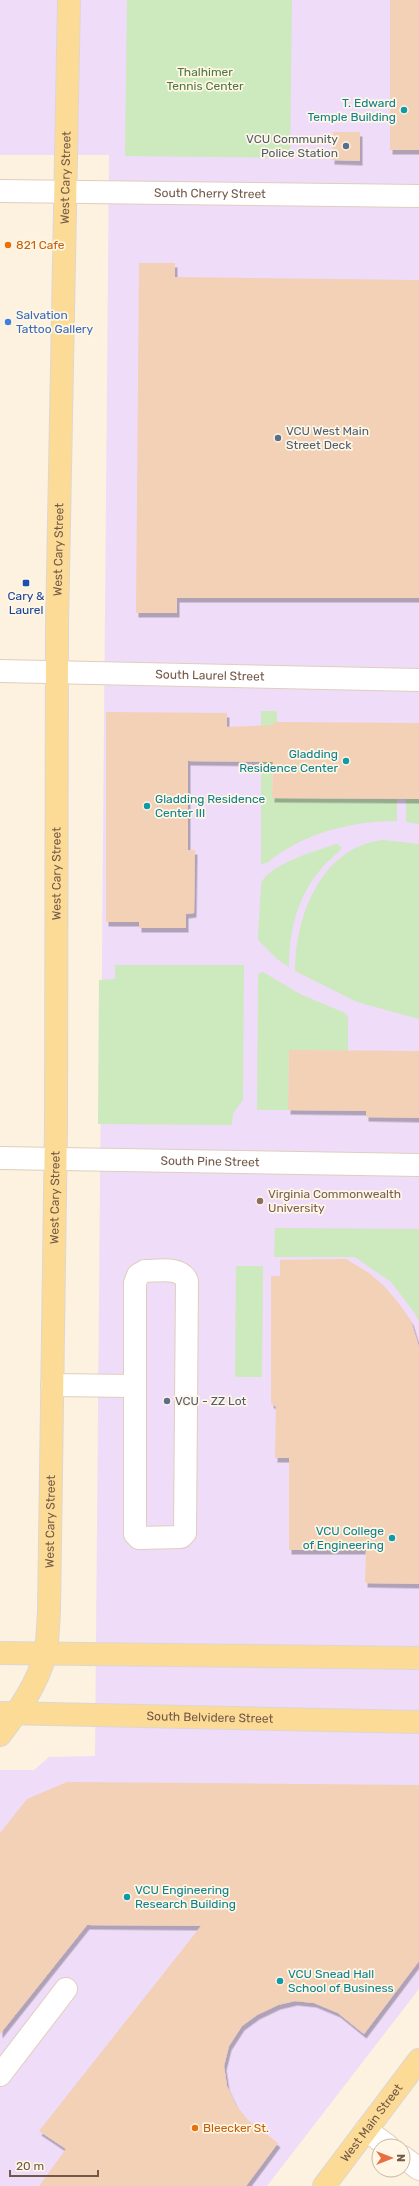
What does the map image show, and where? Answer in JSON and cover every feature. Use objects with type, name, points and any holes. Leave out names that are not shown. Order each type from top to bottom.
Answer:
[{"type":"main road","name":"West Cary Street","points":[[0,1735],[8,1713],[34,1682],[45,1654],[49,1598],[56,1159],[57,671],[69,0]]},
{"type":"main road","points":[[0,1653],[419,1658]]},
{"type":"main road","name":"South Belvidere Street","points":[[8,1713],[419,1722]]},
{"type":"main road","name":"West Main Street","points":[[324,2186],[419,2060]]},
{"type":"street","name":"South Cherry Street","points":[[0,191],[419,196]]},
{"type":"street","name":"South Laurel Street","points":[[0,670],[419,680]]},
{"type":"street","name":"South Pine Street","points":[[0,1158],[419,1165]]},
{"type":"street","points":[[175,1271],[185,1276],[187,1281],[185,1533],[181,1537],[139,1538],[135,1534],[134,1386],[135,1283],[138,1275],[145,1272],[175,1271]]},
{"type":"street","points":[[52,1385],[134,1386]]},
{"type":"street","points":[[0,2075],[66,1988]]},
{"type":"street","points":[[366,2130],[377,2138]]},
{"type":"shaded area","name":"Virginia Commonwealth University","points":[[0,0],[419,0],[419,1989],[267,2186],[0,2186],[0,1770],[34,1770],[49,1757],[95,1756],[109,155],[0,155]]},
{"type":"green space","name":"Thalhimer Tennis Center","points":[[127,0],[292,0],[290,158],[125,156]]},
{"type":"green space","points":[[261,711],[277,711],[277,722],[273,722],[272,798],[397,799],[397,821],[362,823],[328,831],[296,844],[267,863],[261,864]]},
{"type":"green space","points":[[406,799],[419,799],[419,824],[406,822]]},
{"type":"green space","points":[[383,840],[419,844],[419,1019],[357,1002],[295,971],[296,950],[306,907],[328,870],[343,856],[361,845]]},
{"type":"green space","points":[[337,844],[341,847],[341,849],[323,866],[306,891],[300,903],[293,928],[289,954],[289,967],[277,959],[258,940],[261,883],[274,869],[306,854]]},
{"type":"green space","points":[[115,965],[244,965],[243,1100],[233,1113],[232,1125],[98,1124],[99,980],[115,979]]},
{"type":"green space","points":[[263,972],[300,994],[345,1013],[348,1018],[348,1051],[289,1050],[288,1110],[257,1110],[258,974]]},
{"type":"green space","points":[[275,1228],[419,1229],[419,1322],[414,1312],[391,1282],[355,1257],[274,1257]]},
{"type":"green space","points":[[236,1266],[263,1266],[262,1377],[235,1377]]},
{"type":"building","name":"T. Edward Temple Building","points":[[390,0],[419,0],[419,150],[390,150]]},
{"type":"building","name":"VCU Community Police Station","points":[[333,132],[360,132],[360,161],[332,160]]},
{"type":"building","name":"VCU West Main Street Deck","points":[[139,263],[175,263],[175,277],[419,280],[419,598],[177,598],[177,613],[136,613]]},
{"type":"building","name":"Gladding Residence Center III","points":[[106,712],[227,713],[227,727],[273,725],[273,722],[419,723],[419,799],[272,798],[273,762],[188,761],[188,850],[195,850],[194,913],[186,914],[186,928],[139,928],[139,922],[106,922]]},
{"type":"building","points":[[289,1050],[419,1051],[419,1118],[366,1117],[366,1111],[288,1110]]},
{"type":"building","points":[[346,1259],[369,1273],[383,1285],[397,1301],[411,1321],[419,1347],[419,1584],[365,1583],[366,1550],[289,1550],[289,1458],[275,1458],[276,1407],[271,1403],[271,1276],[280,1276],[280,1260]]},
{"type":"building","name":"VCU Snead Hall School of Business","points":[[67,1782],[419,1785],[419,1961],[364,2034],[338,2013],[314,2003],[295,2001],[278,2005],[257,2015],[242,2026],[229,2046],[224,2066],[227,2086],[236,2105],[248,2120],[278,2143],[246,2186],[39,2186],[66,2149],[39,2131],[201,1926],[87,1925],[0,2034],[0,1833],[27,1799]]},
{"type":"place","name":"T. Edward Temple Building","points":[[404,110]]},
{"type":"place","name":"VCU Community Police Station","points":[[346,146]]},
{"type":"place","name":"821 Cafe","points":[[8,245]]},
{"type":"place","name":"Salvation Tattoo Gallery","points":[[8,322]]},
{"type":"place","name":"VCU West Main Street Deck","points":[[278,438]]},
{"type":"place","name":"Cary & Laurel","points":[[26,583]]},
{"type":"place","name":"Gladding Residence Center","points":[[346,761]]},
{"type":"place","name":"Gladding Residence Center III","points":[[147,806]]},
{"type":"place","name":"Virginia Commonwealth University","points":[[260,1201]]},
{"type":"place","name":"VCU - ZZ Lot","points":[[167,1401]]},
{"type":"place","name":"VCU College of Engineering","points":[[392,1538]]},
{"type":"place","name":"VCU Engineering Research Building","points":[[127,1897]]},
{"type":"place","name":"VCU Snead Hall School of Business","points":[[280,1981]]},
{"type":"place","name":"Bleecker St.","points":[[195,2128]]}]
